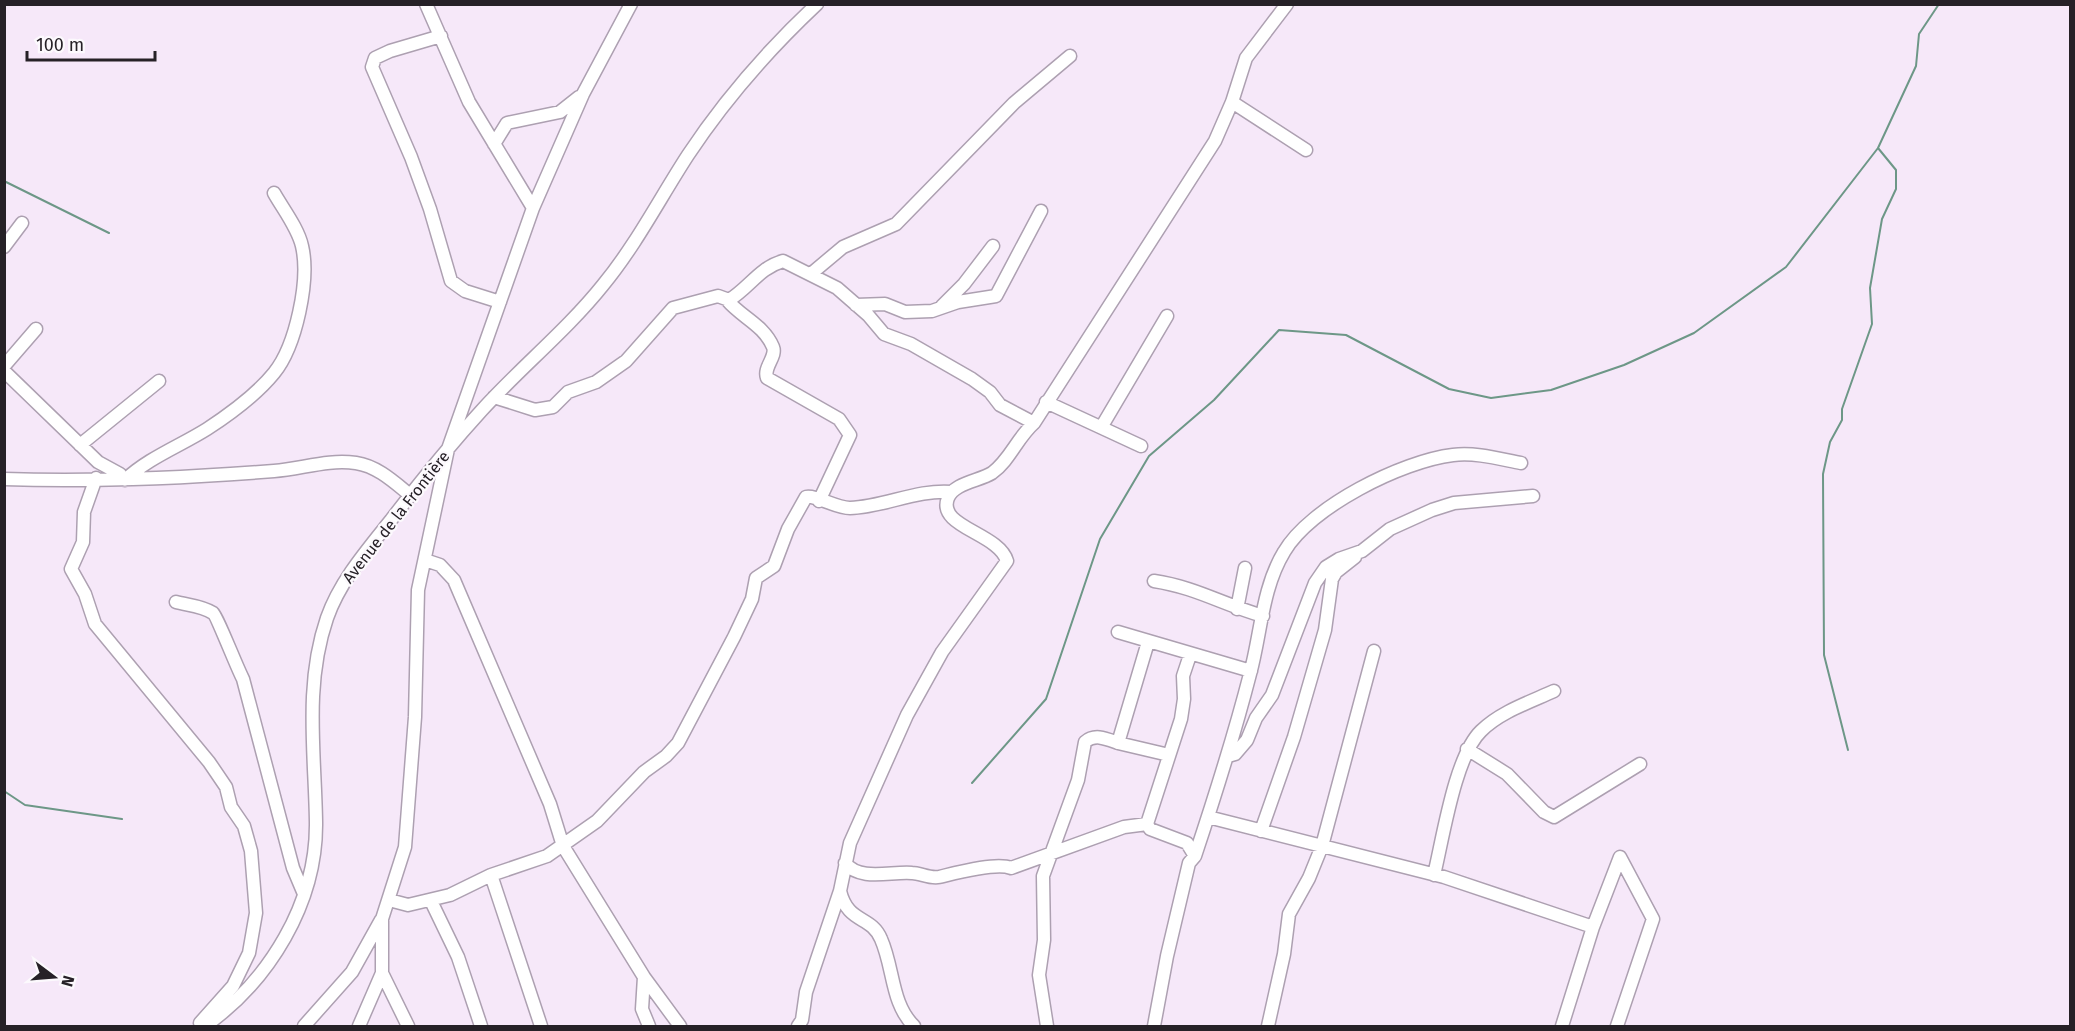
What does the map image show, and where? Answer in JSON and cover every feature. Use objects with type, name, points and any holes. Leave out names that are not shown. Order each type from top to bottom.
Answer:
[{"type":"street","points":[[426,4],[464,91],[533,208]]},
{"type":"street","points":[[304,1026],[352,972],[382,919],[400,869],[407,830],[415,717],[416,615],[448,449],[533,208],[583,94],[631,4]]},
{"type":"street","name":"Avenue de la Frontière","points":[[205,1026],[236,1003],[260,977],[288,931],[304,894],[313,859],[316,825],[311,717],[313,687],[327,620],[356,564],[410,495],[483,409],[602,288],[690,152],[739,84],[817,4]]},
{"type":"street","points":[[389,900],[408,905],[450,895],[490,875],[547,856],[597,821],[637,778],[678,743],[752,599],[756,578],[774,566],[788,529],[806,497],[847,508],[865,507],[930,491],[952,492],[995,470],[1007,459],[1021,436],[1034,423],[1215,141],[1232,102],[1246,58],[1287,4]]},
{"type":"street","points":[[441,36],[390,51],[375,58],[372,67],[411,157],[451,281],[465,291],[500,302]]},
{"type":"street","points":[[812,273],[843,247],[896,224],[1014,103],[1070,56]]},
{"type":"street","points":[[494,144],[507,123],[560,112],[583,94]]},
{"type":"street","points":[[1232,102],[1306,150]]},
{"type":"street","points":[[123,480],[208,428],[246,399],[274,373],[285,354],[300,307],[304,261],[300,239],[274,193]]},
{"type":"street","points":[[856,305],[885,304],[904,312],[939,309],[958,302],[996,296],[1041,212]]},
{"type":"street","points":[[4,247],[22,223]]},
{"type":"street","points":[[939,309],[964,284],[993,246]]},
{"type":"street","points":[[727,300],[746,288],[757,274],[783,261],[812,273],[837,288],[884,334],[911,344],[972,379],[990,392],[1000,405],[1034,423]]},
{"type":"street","points":[[494,397],[535,410],[553,407],[568,392],[596,382],[626,361],[673,308],[718,296],[727,300],[756,324],[773,346],[772,356],[766,370],[767,378],[839,418],[850,435],[819,501]]},
{"type":"street","points":[[1102,426],[1167,316]]},
{"type":"street","points":[[4,366],[36,329]]},
{"type":"street","points":[[4,371],[98,462],[120,474],[123,480]]},
{"type":"street","points":[[80,444],[159,381]]},
{"type":"street","points":[[1046,402],[1141,446]]},
{"type":"street","points":[[1154,1026],[1189,863],[1195,856],[1228,756],[1251,671],[1271,578],[1282,554],[1306,524],[1334,504],[1396,472],[1453,454],[1521,463]]},
{"type":"street","points":[[4,479],[123,480],[274,471],[318,463],[339,462],[357,463],[372,468],[387,476],[410,495]]},
{"type":"street","points":[[96,478],[84,512],[83,542],[71,569],[74,577],[85,594],[95,624],[141,677],[146,689],[157,697],[178,722],[226,787],[231,807],[243,821],[251,851],[256,913],[249,953],[233,986],[197,1026]]},
{"type":"street","points":[[798,1026],[806,992],[840,891],[850,843],[907,715],[942,652],[1007,561],[1004,551],[998,544],[953,520],[946,506],[952,492]]},
{"type":"street","points":[[1261,831],[1294,737],[1326,630],[1332,579],[1336,572],[1390,529],[1432,510],[1454,503],[1533,496]]},
{"type":"street","points":[[1228,756],[1235,754],[1247,740],[1256,718],[1272,695],[1315,584],[1326,567],[1339,559],[1362,551]]},
{"type":"street","points":[[425,560],[440,565],[454,580],[550,804],[563,846],[644,976],[680,1026]]},
{"type":"street","points":[[1237,609],[1245,568]]},
{"type":"street","points":[[1154,581],[1190,588],[1237,609],[1263,616]]},
{"type":"street","points":[[176,602],[209,611],[217,617],[221,625],[230,655],[243,679],[293,868],[304,894]]},
{"type":"street","points":[[1118,632],[1190,655],[1251,671]]},
{"type":"street","points":[[1119,743],[1148,642]]},
{"type":"street","points":[[1268,1026],[1284,954],[1288,914],[1309,878],[1322,846],[1374,651]]},
{"type":"street","points":[[1190,655],[1183,676],[1184,699],[1181,719],[1147,824],[1150,829],[1187,843],[1195,856]]},
{"type":"street","points":[[1434,874],[1467,749],[1480,731],[1498,719],[1554,691]]},
{"type":"street","points":[[1047,1026],[1039,975],[1044,940],[1043,876],[1078,780],[1085,742],[1088,738],[1101,737],[1168,755]]},
{"type":"street","points":[[1467,749],[1507,774],[1544,812],[1554,817],[1640,764]]},
{"type":"street","points":[[1208,817],[1434,874],[1593,927]]},
{"type":"street","points":[[845,864],[857,872],[910,872],[935,877],[951,872],[981,870],[998,866],[1011,868],[1124,827],[1147,824]]},
{"type":"street","points":[[1562,1026],[1593,927],[1620,857],[1653,919],[1617,1026]]},
{"type":"street","points":[[490,875],[541,1026]]},
{"type":"street","points":[[840,891],[849,912],[869,924],[880,937],[899,1005],[914,1026]]},
{"type":"street","points":[[431,900],[458,957],[481,1026]]},
{"type":"street","points":[[382,919],[382,973],[408,1026]]},
{"type":"street","points":[[359,1026],[366,1003],[382,973]]},
{"type":"street","points":[[644,976],[642,1009],[649,1026]]},
{"type":"waterway","points":[[972,783],[1046,699],[1100,539],[1149,456],[1214,400],[1279,330],[1346,335],[1449,389],[1491,398],[1551,390],[1624,365],[1694,333],[1786,267],[1878,148],[1916,66],[1919,34],[1939,4]]},
{"type":"waterway","points":[[1848,750],[1824,655],[1823,474],[1830,442],[1842,420],[1842,409],[1872,324],[1870,288],[1882,219],[1896,189],[1896,170],[1878,148]]},
{"type":"waterway","points":[[4,181],[109,233]]},
{"type":"waterway","points":[[4,791],[25,805],[122,819]]}]
